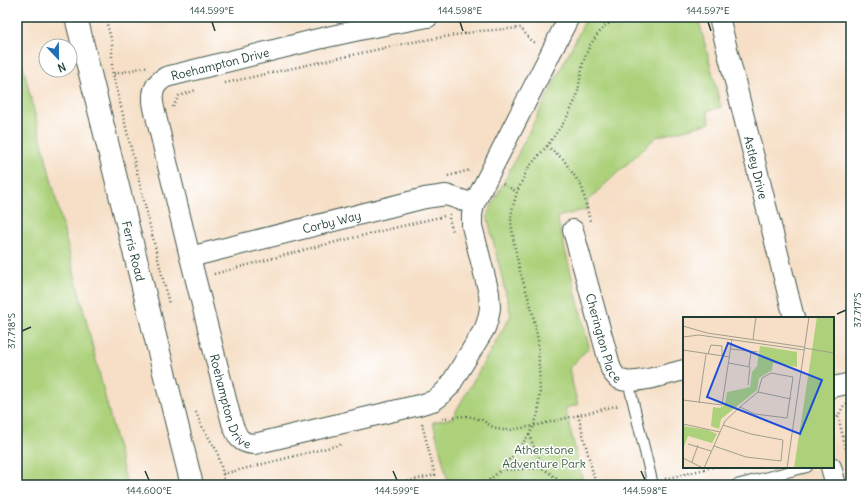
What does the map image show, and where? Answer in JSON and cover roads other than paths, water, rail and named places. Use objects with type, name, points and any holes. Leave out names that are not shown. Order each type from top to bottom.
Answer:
[{"type":"street","name":"Ferris Road","points":[[76,17],[192,485]]},
{"type":"street","name":"Roehampton Drive","points":[[428,17],[318,39],[166,77],[160,80],[155,86],[152,100],[232,423],[241,441],[246,444],[254,444],[420,414],[448,388],[485,328],[490,308],[489,293],[472,226],[474,204],[562,20]]},
{"type":"street","name":"Astley Drive","points":[[719,17],[794,317]]},
{"type":"street","name":"Corby Way","points":[[190,257],[425,198],[446,195],[474,204]]},
{"type":"street","name":"Cherington Place","points":[[573,230],[610,369],[622,380],[635,382],[683,370]]},
{"type":"street","points":[[834,387],[851,383]]},
{"type":"street","points":[[836,485],[840,464]]},
{"type":"lane","points":[[628,381],[653,484]]},
{"type":"lane","points":[[736,485],[803,468]]},
{"type":"park label","name":"Atherstone Adventure Park","points":[[544,456]]}]
